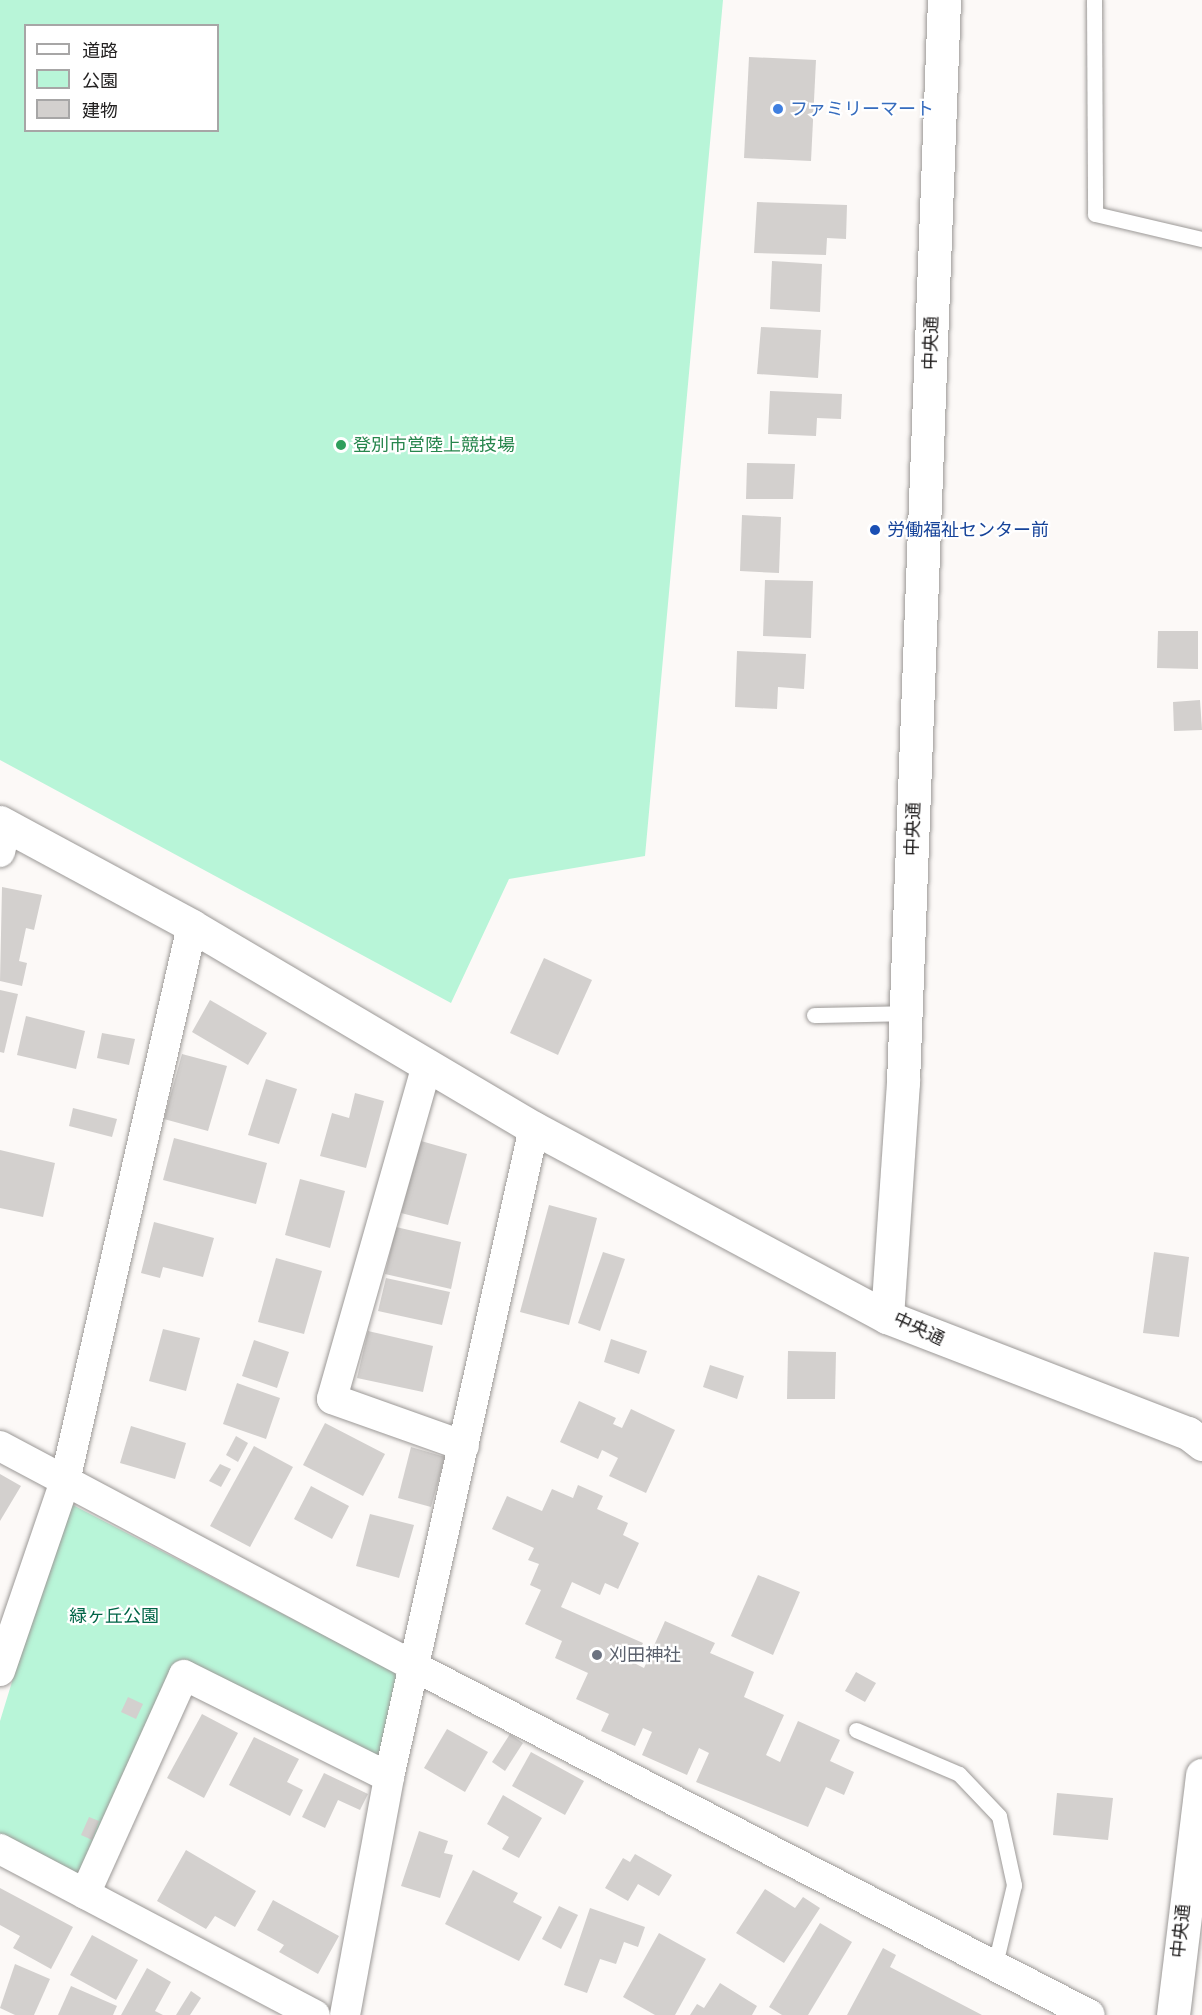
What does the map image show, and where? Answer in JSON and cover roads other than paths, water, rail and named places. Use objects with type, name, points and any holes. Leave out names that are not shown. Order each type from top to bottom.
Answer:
[{"type":"street","name":"中央通","points":[[944,0],[906,1012],[896,1231],[887,1317],[1188,1433],[1202,1444]]},
{"type":"street","points":[[2,833],[192,926],[534,1128],[887,1317]]},
{"type":"street","points":[[0,1671],[65,1481],[192,926]]},
{"type":"street","points":[[427,1065],[332,1399],[464,1446]]},
{"type":"street","points":[[345,2015],[389,1777],[534,1128]]},
{"type":"street","points":[[0,1446],[415,1667],[994,1968],[1090,2015]]},
{"type":"street","points":[[85,1894],[184,1675],[389,1777]]},
{"type":"street","name":"中央通","points":[[1173,2015],[1195,1866],[1202,1775]]},
{"type":"street","points":[[0,1849],[315,2015]]},
{"type":"lane","points":[[1094,0],[1095,214],[1202,239]]},
{"type":"lane","points":[[814,1014],[906,1012]]},
{"type":"lane","points":[[856,1730],[959,1774],[999,1816],[1014,1885],[994,1968]]},
{"type":"place","name":"ファミリーマート","points":[[778,109]]},
{"type":"place","name":"登別市営陸上競技場","points":[[341,445]]},
{"type":"place","name":"労働福祉センター前","points":[[875,530]]},
{"type":"place","name":"刈田神社","points":[[597,1655]]},
{"type":"park label","name":"緑ヶ丘公園","points":[[114,1616]]}]
